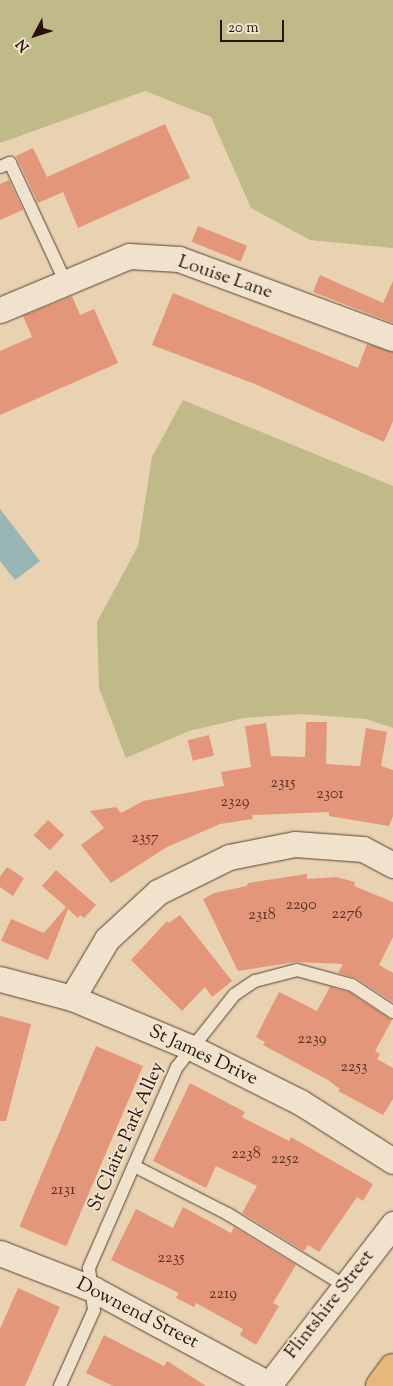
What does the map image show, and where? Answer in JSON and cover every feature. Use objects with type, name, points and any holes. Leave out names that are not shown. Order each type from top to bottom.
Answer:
[{"type":"main road","points":[[380,1386],[393,1368]]},
{"type":"street","name":"Louise Lane","points":[[1,308],[129,256],[179,259],[393,338]]},
{"type":"street","points":[[72,998],[107,939],[158,892],[229,857],[295,844],[363,850],[393,864]]},
{"type":"street","name":"St James Drive","points":[[0,979],[72,998],[192,1048],[300,1102],[393,1161]]},
{"type":"street","name":"Flintshire Street","points":[[268,1385],[393,1224]]},
{"type":"street","name":"Downend Street","points":[[0,1253],[93,1289],[268,1385]]},
{"type":"lane","points":[[0,167],[10,164],[66,282]]},
{"type":"lane","name":"St Claire Park Alley","points":[[60,1386],[94,1310],[89,1268],[177,1067],[234,995],[256,981],[298,970],[352,985],[393,1012]]},
{"type":"lane","points":[[134,1166],[228,1214],[345,1286]]},
{"type":"shaded area","points":[[0,0],[393,0],[393,248],[310,240],[251,208],[211,117],[145,91],[0,143]]},
{"type":"shaded area","points":[[183,400],[393,486],[393,728],[366,719],[302,714],[244,718],[189,731],[126,758],[99,688],[97,622],[138,546],[152,457]]},
{"type":"water","points":[[0,509],[40,561],[15,580],[0,561]]},
{"type":"building","points":[[165,124],[190,178],[78,228],[63,192],[38,203],[16,156],[33,148],[47,177]]},
{"type":"building","points":[[9,180],[23,210],[0,220],[0,184]]},
{"type":"building","points":[[198,226],[247,246],[241,262],[192,242]]},
{"type":"building","points":[[320,275],[383,303],[393,281],[393,323],[313,292]]},
{"type":"building","points":[[173,293],[358,368],[367,344],[393,352],[393,421],[384,442],[255,384],[152,345]]},
{"type":"building","points":[[72,296],[80,315],[94,309],[118,363],[0,415],[0,351],[32,337],[23,316]]},
{"type":"building","points":[[306,722],[327,722],[326,764],[360,766],[366,728],[387,732],[381,766],[393,770],[393,816],[389,826],[329,816],[329,812],[252,815],[253,819],[220,824],[167,847],[111,883],[81,845],[104,828],[90,811],[116,807],[121,813],[143,801],[224,786],[221,772],[251,767],[245,726],[266,723],[271,756],[305,757]]},
{"type":"building","points":[[209,735],[214,755],[193,761],[188,740]]},
{"type":"building","points":[[48,820],[64,835],[50,850],[34,835]]},
{"type":"building","points":[[7,867],[24,878],[13,896],[0,887],[0,877]]},
{"type":"building","points":[[56,870],[96,905],[84,918],[80,915],[78,918],[68,909],[48,960],[1,941],[11,919],[44,933],[66,907],[42,886]]},
{"type":"building","points":[[307,874],[307,879],[336,877],[355,882],[354,886],[393,902],[393,937],[379,965],[393,973],[393,1002],[356,978],[338,973],[343,964],[295,962],[238,971],[203,899],[214,893],[247,886],[248,883]]},
{"type":"building","points":[[180,915],[232,981],[212,997],[205,987],[182,1011],[131,960],[167,921],[169,923]]},
{"type":"building","points":[[330,987],[349,992],[392,1020],[375,1051],[380,1054],[377,1059],[393,1068],[393,1099],[383,1115],[338,1091],[340,1089],[328,1080],[263,1045],[265,1042],[256,1037],[279,992],[317,1011]]},
{"type":"building","points":[[0,1016],[31,1024],[6,1121],[0,1121]]},
{"type":"building","points":[[96,1046],[143,1066],[66,1246],[19,1226]]},
{"type":"building","points":[[190,1083],[245,1112],[242,1117],[289,1141],[291,1137],[373,1184],[363,1201],[357,1197],[319,1252],[308,1245],[304,1251],[242,1213],[257,1186],[216,1166],[206,1188],[153,1161]]},
{"type":"building","points":[[183,1207],[231,1233],[234,1227],[296,1265],[273,1303],[279,1306],[256,1345],[240,1335],[243,1329],[196,1303],[194,1307],[176,1298],[179,1293],[111,1260],[136,1209],[173,1228]]},
{"type":"building","points":[[18,1288],[60,1307],[25,1386],[0,1386],[0,1329]]},
{"type":"building","points":[[104,1335],[164,1366],[167,1361],[206,1386],[113,1386],[86,1373]]}]
